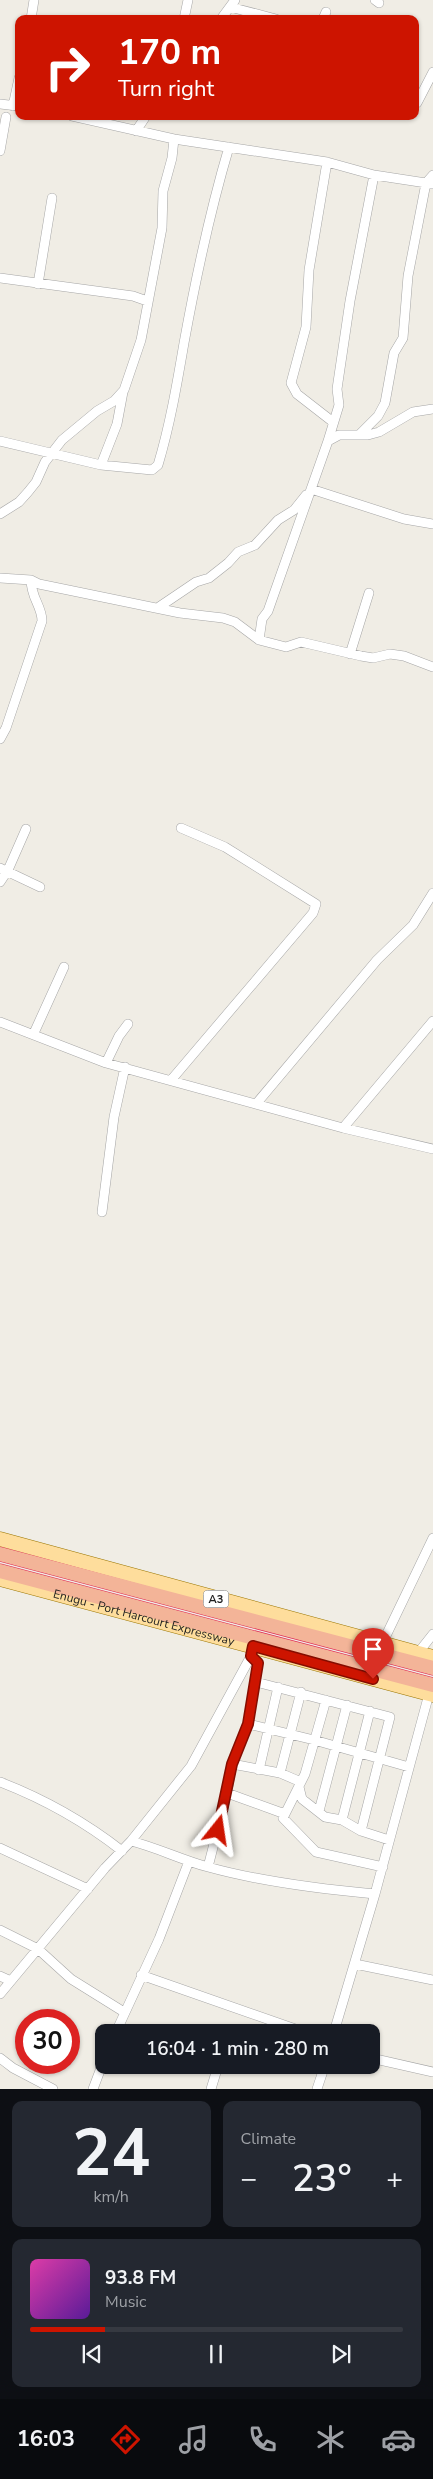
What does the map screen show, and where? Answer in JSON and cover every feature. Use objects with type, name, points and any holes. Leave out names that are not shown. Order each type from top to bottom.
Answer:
[{"type":"highway","name":"Enugu - Port Harcourt Expressway","points":[[0,1554],[433,1668]]},
{"type":"highway","name":"Enugu - Port Harcourt Expressway","points":[[0,1571],[432,1692]]},
{"type":"main road","name":"A3","points":[[0,1539],[433,1657]]},
{"type":"main road","name":"Enugu - Port Harcourt Expressway","points":[[0,1579],[252,1651],[432,1692]]},
{"type":"street","points":[[32,15],[34,0]]},
{"type":"street","points":[[185,15],[188,0]]},
{"type":"street","points":[[224,15],[232,4],[264,15]]},
{"type":"street","points":[[419,99],[433,72]]},
{"type":"street","points":[[0,104],[15,106]]},
{"type":"street","points":[[0,150],[6,117]]},
{"type":"street","points":[[96,120],[174,139],[327,162],[374,175],[430,183]]},
{"type":"street","points":[[136,131],[143,120]]},
{"type":"street","points":[[101,465],[117,424],[124,390],[141,340],[162,228],[162,191],[172,158],[174,139]]},
{"type":"street","points":[[0,441],[51,455],[101,465],[152,470],[158,465],[177,392],[184,341],[216,189],[229,147]]},
{"type":"street","points":[[327,162],[308,270],[306,326],[291,383],[297,394],[333,422]]},
{"type":"street","points":[[259,640],[262,620],[268,611],[328,442],[339,405],[337,388],[350,302],[374,175]]},
{"type":"street","points":[[359,435],[378,416],[385,403],[394,353],[403,338],[408,276],[433,175]]},
{"type":"street","points":[[38,284],[52,198]]},
{"type":"street","points":[[0,278],[133,296],[147,301]]},
{"type":"street","points":[[0,514],[19,502],[28,492],[62,440],[97,411],[114,401],[124,390]]},
{"type":"street","points":[[328,442],[339,436],[359,435],[384,430],[405,416],[433,408]]},
{"type":"street","points":[[311,489],[404,519],[433,524]]},
{"type":"street","points":[[159,607],[196,582],[209,578],[228,563],[238,552],[255,545],[278,520],[294,510],[311,489]]},
{"type":"street","points":[[0,578],[31,580],[39,584],[180,612],[210,615],[234,622],[259,640],[286,647],[301,642],[373,658],[397,655],[433,667]]},
{"type":"street","points":[[0,739],[6,728],[42,621],[42,614],[32,596],[31,580]]},
{"type":"street","points":[[350,654],[369,593]]},
{"type":"street","points":[[172,1079],[316,908],[316,904],[308,898],[225,847],[181,828]]},
{"type":"street","points":[[0,882],[4,869],[26,829]]},
{"type":"street","points":[[4,869],[40,887]]},
{"type":"street","points":[[256,1104],[377,960],[413,925],[433,893]]},
{"type":"street","points":[[34,1033],[64,967]]},
{"type":"street","points":[[343,1128],[433,1021]]},
{"type":"street","points":[[0,1022],[34,1033],[106,1063],[172,1079],[343,1128],[432,1147]]},
{"type":"street","points":[[106,1063],[119,1036],[128,1024]]},
{"type":"street","points":[[102,1212],[114,1117],[124,1067]]},
{"type":"street","points":[[382,1644],[433,1538]]},
{"type":"street","points":[[418,1653],[433,1634]]},
{"type":"street","points":[[208,1867],[227,1793],[232,1764],[248,1724],[258,1663],[252,1651]]},
{"type":"street","points":[[0,1994],[131,1841],[192,1766],[252,1651]]},
{"type":"street","points":[[256,1682],[278,1686],[389,1716],[391,1719],[361,1831]]},
{"type":"street","points":[[260,1770],[267,1730],[278,1686]]},
{"type":"street","points":[[280,1773],[300,1692]]},
{"type":"street","points":[[336,2024],[432,1692]]},
{"type":"street","points":[[326,1700],[300,1785],[283,1820],[316,1852],[383,1866]]},
{"type":"street","points":[[319,1811],[347,1705]]},
{"type":"street","points":[[342,1820],[370,1711]]},
{"type":"street","points":[[248,1724],[337,1746],[379,1760],[409,1767]]},
{"type":"street","points":[[232,1764],[280,1773],[300,1785]]},
{"type":"street","points":[[0,1782],[48,1804],[105,1838],[122,1851]]},
{"type":"street","points":[[300,1785],[302,1799],[325,1817],[342,1820],[361,1831],[389,1840]]},
{"type":"street","points":[[227,1793],[285,1814]]},
{"type":"street","points":[[131,1841],[208,1867],[323,1889],[375,1894]]},
{"type":"street","points":[[0,1848],[88,1889]]},
{"type":"street","points":[[119,2024],[159,1939],[189,1861]]},
{"type":"street","points":[[0,1930],[38,1950],[71,1979],[124,2012]]},
{"type":"street","points":[[355,1964],[433,1980]]},
{"type":"street","points":[[0,1976],[12,1981]]},
{"type":"street","points":[[141,1976],[281,2024]]},
{"type":"street","points":[[0,2058],[13,2068],[53,2089]]},
{"type":"street","points":[[380,2060],[433,2072]]},
{"type":"street","points":[[93,2089],[99,2074]]},
{"type":"street","points":[[211,2089],[216,2074]]},
{"type":"street","points":[[317,2089],[322,2074]]},
{"type":"route","points":[[218,1830],[232,1764],[248,1724],[256,1682],[258,1663],[251,1656],[253,1646],[373,1679]]}]
